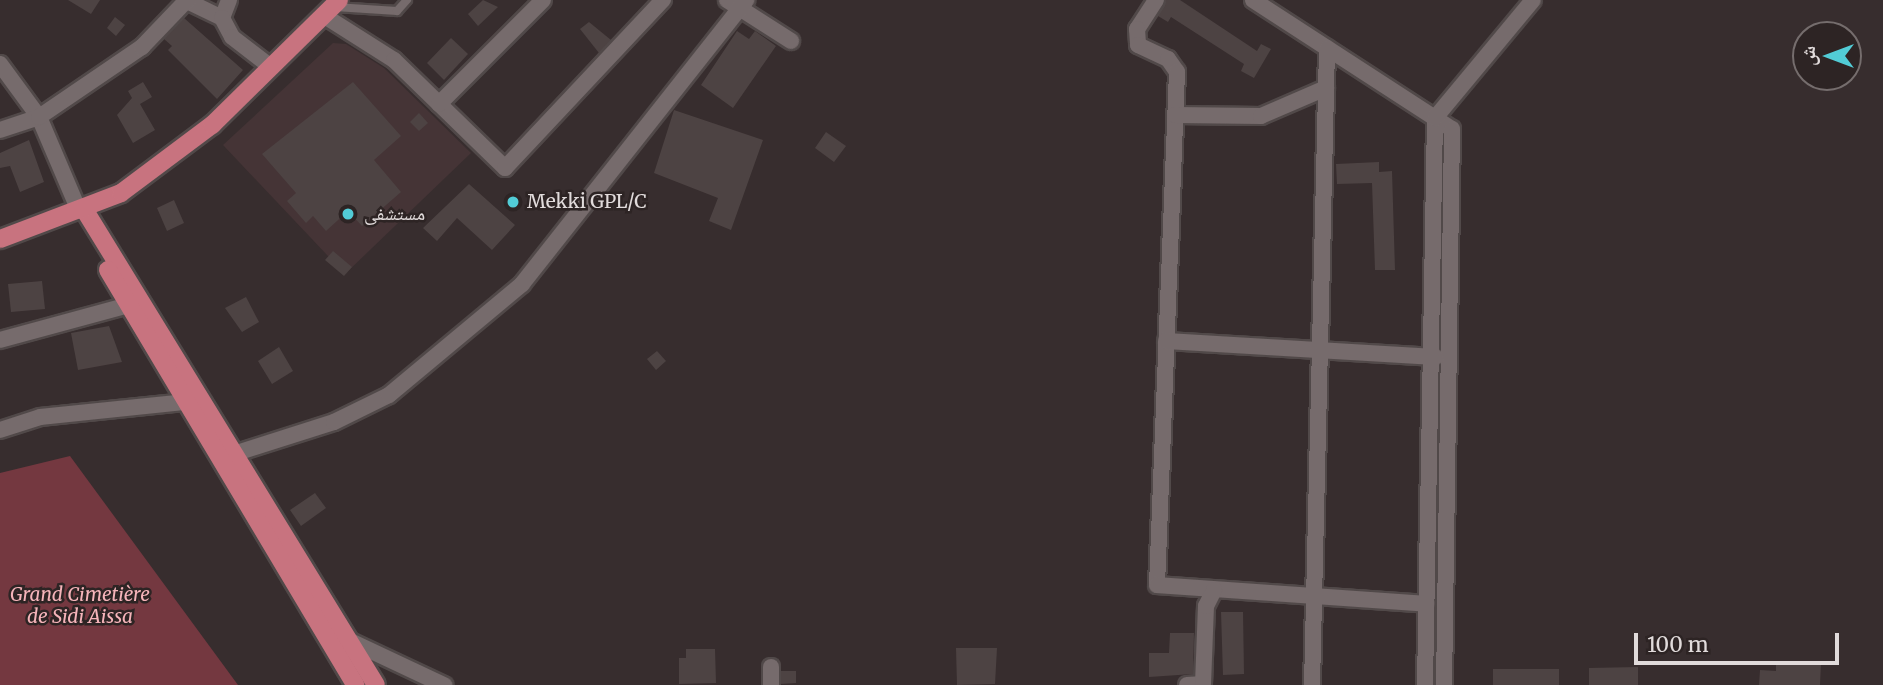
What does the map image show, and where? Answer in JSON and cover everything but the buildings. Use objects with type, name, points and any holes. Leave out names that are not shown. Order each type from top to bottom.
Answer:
[{"type":"main road","points":[[0,239],[121,193],[212,125],[332,8]]},
{"type":"main road","points":[[79,211],[228,455],[352,642],[376,685]]},
{"type":"main road","points":[[79,211],[129,305],[186,401],[228,455],[355,685]]},
{"type":"street","points":[[222,18],[229,0]]},
{"type":"street","points":[[439,104],[543,0]]},
{"type":"street","points":[[332,8],[394,60],[505,169],[663,0]]},
{"type":"street","points":[[1156,0],[1138,29],[1138,45],[1168,59],[1177,72],[1157,585],[1214,590],[1315,593],[1426,604]]},
{"type":"street","points":[[1253,0],[1280,7],[1327,48],[1452,129],[1444,685]]},
{"type":"street","points":[[1425,685],[1435,118],[1533,0]]},
{"type":"street","points":[[0,130],[38,117],[142,47],[186,1],[222,18],[232,37],[271,66]]},
{"type":"street","points":[[228,455],[334,422],[389,395],[522,284],[738,3],[792,41]]},
{"type":"street","points":[[1312,685],[1327,48]]},
{"type":"street","points":[[0,64],[38,117],[79,211]]},
{"type":"street","points":[[1175,115],[1261,116],[1326,88]]},
{"type":"street","points":[[0,340],[129,305]]},
{"type":"street","points":[[1167,341],[1320,355],[1447,358]]},
{"type":"street","points":[[0,430],[40,417],[186,401]]},
{"type":"street","points":[[1187,685],[1203,684],[1206,607],[1214,590]]},
{"type":"street","points":[[352,642],[444,685]]},
{"type":"street","points":[[771,667],[771,685]]},
{"type":"lane","points":[[332,8],[397,11],[407,0]]},
{"type":"shaded area","name":"مستشفى","points":[[333,43],[346,44],[384,68],[471,153],[345,274],[223,145]]},
{"type":"green space","name":"Grand Cimetière de Sidi Aissa","points":[[70,456],[238,685],[0,685],[0,473]]},
{"type":"place","name":"Mekki GPL/C","points":[[513,202]]},
{"type":"place","name":"مستشفى","points":[[348,214]]}]
